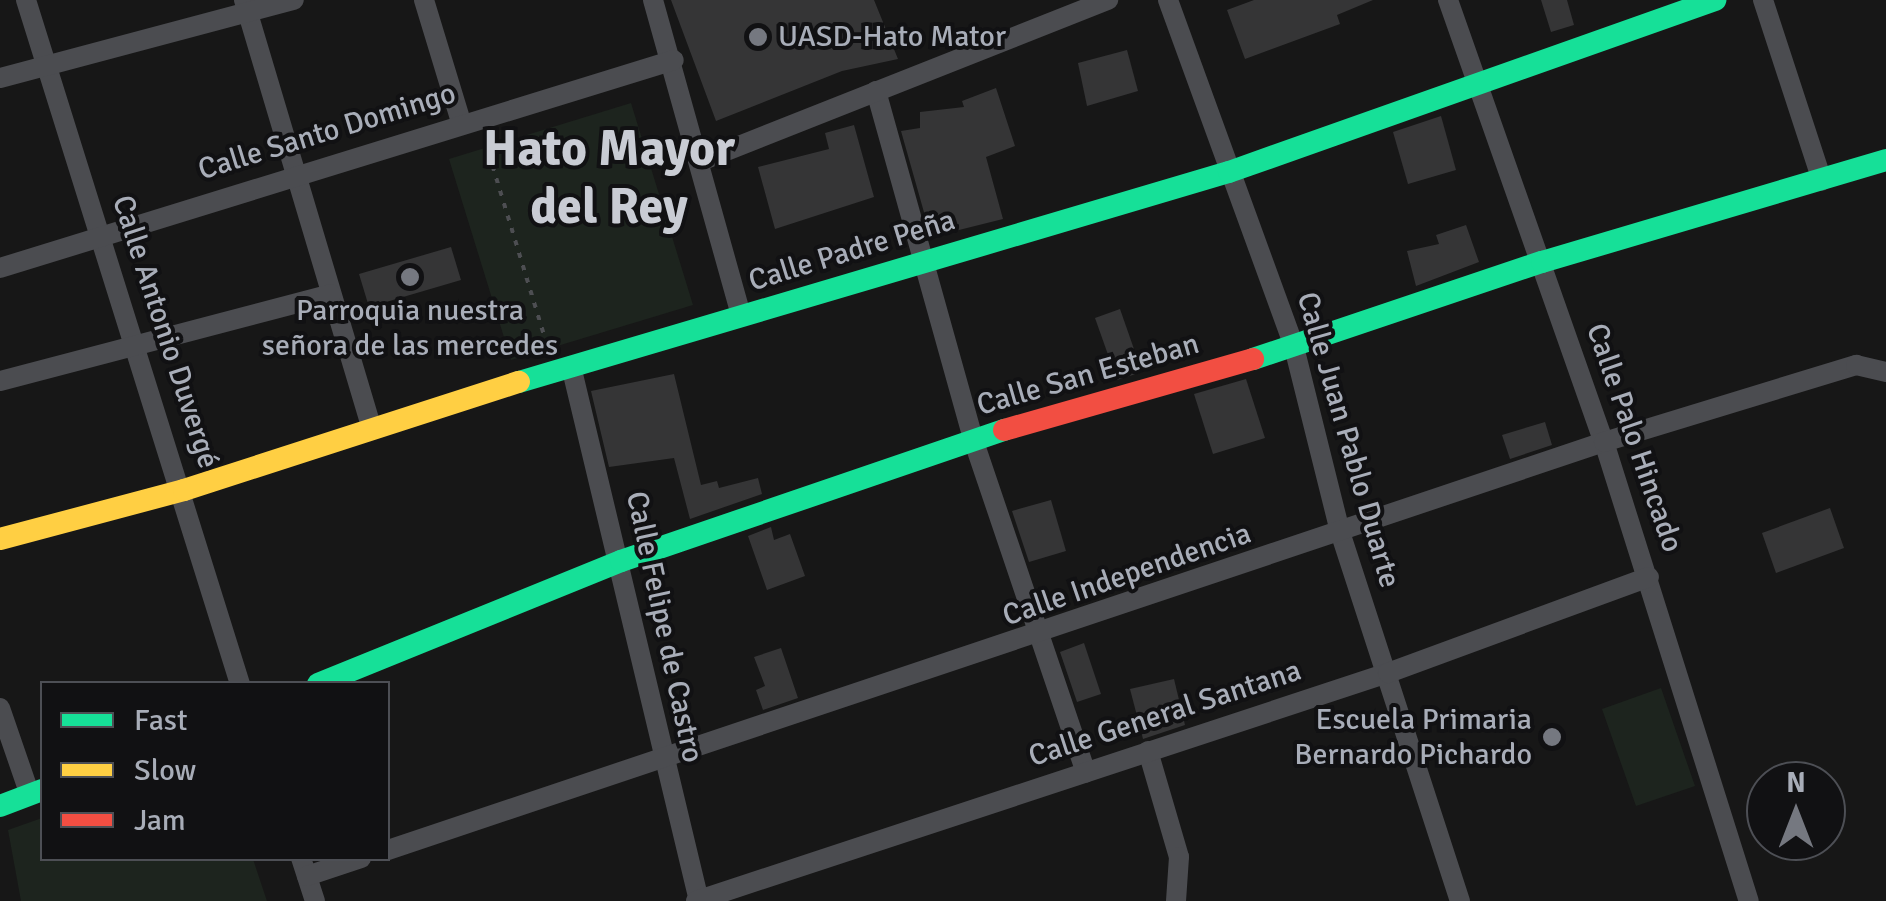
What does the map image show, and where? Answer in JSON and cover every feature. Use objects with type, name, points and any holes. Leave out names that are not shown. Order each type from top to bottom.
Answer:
[{"type":"street","name":"Calle Antonio Duvergé","points":[[26,0],[184,490],[239,681]]},
{"type":"street","points":[[0,78],[246,6],[294,0]]},
{"type":"street","points":[[424,0],[469,120]]},
{"type":"street","points":[[653,0],[674,60],[741,316]]},
{"type":"street","points":[[701,161],[1108,0]]},
{"type":"street","name":"Calle Juan Pablo Duarte","points":[[1168,0],[1294,348],[1341,535],[1460,901]]},
{"type":"street","name":"Calle Palo Hincado","points":[[1448,0],[1474,87],[1542,262],[1604,442],[1749,901]]},
{"type":"street","name":"Calle Padre Peña","points":[[0,539],[184,490],[372,426],[1228,172],[1715,0]]},
{"type":"street","points":[[1763,0],[1822,182]]},
{"type":"street","points":[[246,6],[372,426]]},
{"type":"street","name":"Calle Santo Domingo","points":[[0,268],[294,172],[674,60]]},
{"type":"street","points":[[876,91],[919,262],[973,439],[1037,637],[1086,772]]},
{"type":"street","name":"Calle San Esteban","points":[[325,681],[622,560],[973,439],[1294,348],[1542,262],[1886,160]]},
{"type":"street","points":[[0,381],[138,349],[331,294]]},
{"type":"street","name":"Calle Independencia","points":[[390,849],[1341,535],[1604,442],[1856,365],[1886,372]]},
{"type":"street","name":"Calle Felipe de Castro","points":[[563,369],[622,560],[662,762],[698,901]]},
{"type":"street","name":"Calle General Santana","points":[[698,901],[1388,673],[1649,577]]},
{"type":"street","points":[[0,708],[36,793],[0,806]]},
{"type":"street","points":[[1148,751],[1179,857],[1176,901]]},
{"type":"street","points":[[315,901],[304,867],[341,861]]},
{"type":"path","points":[[469,120],[563,369]]},
{"type":"shaded area","points":[[631,103],[693,305],[511,360],[449,159]]},
{"type":"shaded area","points":[[1661,688],[1695,786],[1636,806],[1602,709]]},
{"type":"shaded area","points":[[40,819],[40,861],[254,861],[267,901],[21,901],[8,830]]},
{"type":"building","name":"UASD-Hato Mator","points":[[671,0],[874,0],[898,59],[842,71],[716,121]]},
{"type":"building","points":[[1254,0],[1373,0],[1337,15],[1340,24],[1245,59],[1227,10]]},
{"type":"building","points":[[1541,0],[1567,0],[1574,25],[1551,32]]},
{"type":"building","points":[[1127,50],[1138,91],[1087,106],[1078,63]]},
{"type":"building","points":[[996,88],[1015,146],[986,157],[1003,219],[931,237],[901,131],[920,128],[920,112],[964,107],[962,101]]},
{"type":"building","points":[[1441,116],[1456,170],[1408,184],[1393,132]]},
{"type":"building","points":[[854,125],[874,197],[775,229],[758,167],[829,149],[825,133]]},
{"type":"building","points":[[1466,225],[1479,262],[1416,286],[1407,251],[1439,244],[1436,235]]},
{"type":"building","name":"Parroquia nuestra señora de las mercedes","points":[[451,247],[461,280],[369,307],[359,274]]},
{"type":"building","points":[[1120,309],[1142,372],[1117,380],[1095,318]]},
{"type":"building","points":[[674,374],[701,485],[717,481],[719,488],[758,478],[762,494],[690,519],[674,458],[609,467],[591,391]]},
{"type":"building","points":[[1246,379],[1265,438],[1213,454],[1194,394]]},
{"type":"building","points":[[1545,422],[1552,445],[1510,459],[1502,435]]},
{"type":"building","points":[[1051,500],[1066,551],[1029,562],[1012,511]]},
{"type":"building","points":[[1830,508],[1844,548],[1776,573],[1762,533]]},
{"type":"building","points":[[771,527],[774,540],[790,534],[805,576],[767,590],[748,536]]},
{"type":"building","points":[[1084,643],[1101,694],[1077,702],[1060,652]]},
{"type":"building","points":[[781,648],[798,698],[763,710],[756,690],[765,686],[754,657]]},
{"type":"building","points":[[1174,679],[1185,725],[1143,739],[1130,689]]},
{"type":"traffic: fast","points":[[519,382],[1229,172],[1715,0]]},
{"type":"traffic: fast","points":[[1253,359],[1542,262],[1886,160]]},
{"type":"traffic: fast","points":[[325,681],[621,561],[1004,430]]},
{"type":"traffic: fast","points":[[0,806],[40,791]]},
{"type":"traffic: slow","points":[[0,539],[184,490],[519,382]]},
{"type":"traffic: jam","points":[[1004,430],[1253,359]]},
{"type":"place","name":"UASD-Hato Mator","points":[[758,37]]},
{"type":"place","name":"Parroquia nuestra señora de las mercedes","points":[[410,277]]},
{"type":"place","name":"Escuela Primaria Bernardo Pichardo","points":[[1552,737]]},
{"type":"district","name":"Hato Mayor del Rey","points":[[609,178]]}]
